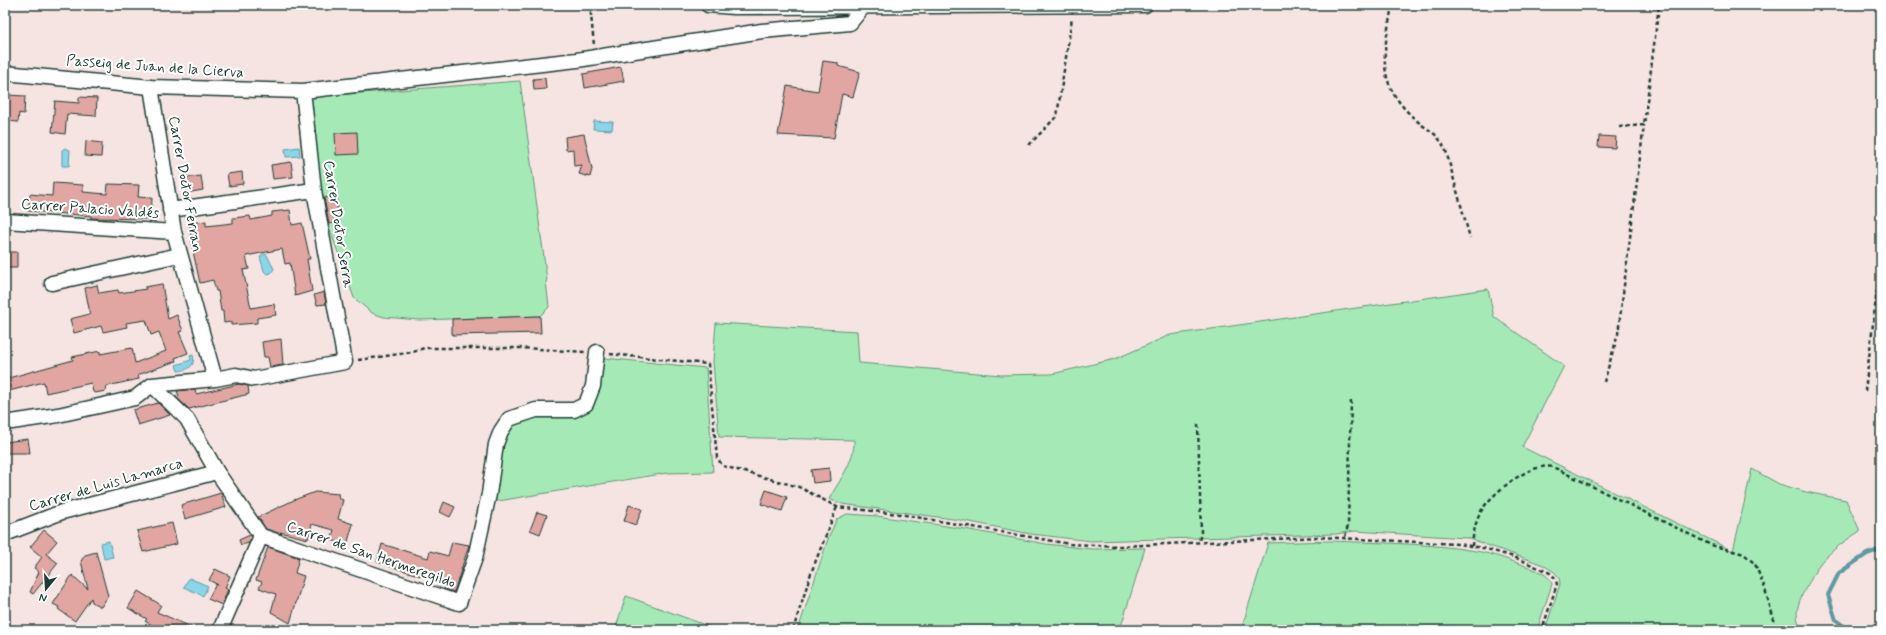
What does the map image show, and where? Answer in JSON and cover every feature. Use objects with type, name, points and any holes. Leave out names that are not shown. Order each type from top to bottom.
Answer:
[{"type":"street","points":[[708,5],[734,8],[1145,5]]},
{"type":"street","name":"Passeig de Juan de la Cierva","points":[[5,73],[151,87],[303,91],[595,57],[762,30],[850,24],[863,7]]},
{"type":"street","name":"Carrer Doctor Ferran","points":[[151,87],[170,210],[179,255],[216,379]]},
{"type":"street","name":"Carrer Doctor Serra","points":[[303,91],[314,190],[345,362]]},
{"type":"street","points":[[170,210],[314,190]]},
{"type":"street","name":"Carrer Palacio Valdés","points":[[5,221],[174,232]]},
{"type":"street","points":[[52,283],[179,255]]},
{"type":"street","name":"Carrer de San Hermeregildo","points":[[152,385],[186,419],[217,472],[261,536],[459,603],[475,558],[489,494],[496,444],[501,431],[509,419],[536,410],[574,410],[586,404],[593,386],[597,352]]},
{"type":"street","points":[[5,423],[58,415],[135,398],[152,385],[216,379],[236,375],[254,379],[345,362]]},
{"type":"street","name":"Carrer de Luis Lamarca","points":[[5,534],[62,512],[217,472]]},
{"type":"street","name":"Carrer de San Hermeregildo","points":[[220,630],[261,536]]},
{"type":"path","points":[[590,5],[595,57]]},
{"type":"path","points":[[1392,5],[1385,50],[1388,83],[1400,104],[1419,123],[1432,130],[1441,140],[1446,151],[1470,238]]},
{"type":"path","points":[[1604,382],[1618,334],[1659,5]]},
{"type":"path","points":[[1029,145],[1057,116],[1073,6]]},
{"type":"path","points":[[1619,127],[1644,125]]},
{"type":"path","points":[[1865,391],[1881,257]]},
{"type":"path","points":[[345,362],[413,352],[424,348],[522,348],[597,352],[708,364],[717,458],[723,466],[799,487],[836,507],[907,515],[1070,544],[1120,546],[1320,537],[1472,546],[1514,557],[1538,566],[1555,578],[1557,584],[1542,630]]},
{"type":"path","points":[[1345,538],[1348,525],[1351,402]]},
{"type":"path","points":[[1198,424],[1201,532],[1199,542]]},
{"type":"path","points":[[1472,546],[1476,524],[1483,508],[1494,495],[1526,472],[1547,466],[1553,467],[1711,545],[1744,554],[1755,564],[1764,586],[1777,630]]},
{"type":"path","points":[[793,630],[811,573],[836,507]]},
{"type":"green space","points":[[520,81],[547,280],[549,307],[540,316],[419,320],[384,317],[372,313],[354,298],[323,210],[308,97]]},
{"type":"green space","points":[[1488,289],[1494,317],[1564,366],[1522,447],[1733,551],[1752,469],[1779,484],[1806,492],[1846,500],[1860,531],[1830,553],[1821,562],[1816,570],[1801,597],[1797,611],[1799,624],[1803,630],[1545,630],[1560,584],[1559,577],[1553,571],[1541,564],[1467,538],[1355,531],[1336,534],[1091,541],[1031,534],[960,520],[842,504],[829,499],[842,478],[852,456],[854,440],[719,437],[713,361],[716,323],[857,331],[859,363],[1001,375],[1052,374],[1115,359],[1170,335]]},
{"type":"green space","points":[[604,358],[706,368],[713,472],[667,473],[492,502],[497,456],[505,434],[511,426],[525,418],[575,413],[598,382]]},
{"type":"green space","points":[[847,514],[877,516],[959,528],[1046,544],[1091,549],[1145,548],[1120,630],[798,630],[829,536],[837,519]]},
{"type":"green space","points":[[1329,541],[1421,545],[1476,551],[1501,557],[1538,571],[1545,575],[1552,584],[1537,630],[1241,630],[1268,543]]},
{"type":"green space","points":[[626,596],[719,630],[615,630]]},
{"type":"water","points":[[594,121],[613,122],[612,130],[593,129]]},
{"type":"water","points":[[299,147],[300,156],[286,157],[285,149]]},
{"type":"water","points":[[65,148],[70,150],[69,166],[62,166],[62,150]]},
{"type":"water","points":[[264,254],[267,255],[274,269],[271,273],[267,274],[264,271],[260,257]]},
{"type":"water","points":[[193,355],[194,359],[192,365],[185,370],[178,371],[176,365],[191,360],[190,356]]},
{"type":"water","points":[[109,541],[113,557],[104,559],[101,543]]},
{"type":"water","points":[[189,578],[208,586],[203,596],[184,587]]},
{"type":"building","points":[[823,61],[838,63],[838,66],[860,72],[853,97],[842,94],[834,138],[778,135],[787,86],[818,91]]},
{"type":"building","points":[[621,67],[624,81],[585,88],[583,74]]},
{"type":"building","points":[[545,78],[546,89],[534,90],[533,79]]},
{"type":"building","points":[[7,95],[25,96],[24,114],[19,113],[18,122],[5,121]]},
{"type":"building","points":[[79,97],[97,98],[96,116],[67,114],[65,134],[52,132],[55,101],[79,103]]},
{"type":"building","points":[[357,132],[358,154],[336,155],[335,133]]},
{"type":"building","points":[[584,134],[592,169],[590,177],[579,174],[582,165],[574,166],[573,149],[566,150],[565,137]]},
{"type":"building","points":[[1599,136],[1616,137],[1615,148],[1598,147]]},
{"type":"building","points":[[86,141],[102,143],[101,157],[85,156]]},
{"type":"building","points":[[291,162],[293,177],[273,179],[271,165]]},
{"type":"building","points":[[242,172],[243,184],[229,186],[227,174]]},
{"type":"building","points":[[201,176],[203,190],[186,193],[184,178]]},
{"type":"building","points":[[53,183],[83,185],[83,192],[107,194],[108,184],[139,185],[138,197],[152,198],[151,219],[91,218],[91,216],[28,211],[30,194],[52,196]]},
{"type":"building","points":[[336,196],[340,222],[329,224],[324,198]]},
{"type":"building","points":[[290,210],[292,225],[302,223],[310,259],[307,259],[312,291],[295,296],[290,263],[285,264],[282,249],[246,256],[249,269],[243,270],[251,308],[274,304],[276,315],[257,318],[257,323],[231,325],[231,322],[224,323],[223,311],[221,311],[218,291],[216,291],[213,280],[200,283],[189,223],[206,221],[206,226],[233,223],[233,218],[250,216],[251,220],[272,216],[272,212]]},
{"type":"building","points":[[5,252],[17,252],[17,268],[5,268]]},
{"type":"building","points":[[162,284],[168,319],[177,315],[183,331],[179,332],[188,353],[175,358],[176,361],[138,375],[139,379],[107,386],[106,391],[93,392],[91,383],[46,393],[44,382],[5,392],[5,379],[73,360],[72,357],[100,351],[100,354],[132,348],[135,363],[166,351],[159,332],[151,335],[146,320],[126,323],[127,327],[103,332],[101,326],[74,333],[70,319],[90,314],[85,288],[97,285],[99,293],[118,290],[119,293],[146,289],[145,287]]},
{"type":"building","points":[[324,292],[326,304],[317,305],[314,295]]},
{"type":"building","points":[[540,316],[541,333],[452,335],[452,319]]},
{"type":"building","points":[[281,339],[283,365],[270,367],[268,357],[264,357],[262,342]]},
{"type":"building","points":[[239,384],[248,386],[249,394],[189,409],[176,397],[179,396],[177,391],[195,389],[196,394]]},
{"type":"building","points":[[158,403],[170,415],[138,425],[133,410]]},
{"type":"building","points":[[28,439],[30,453],[5,453],[5,442]]},
{"type":"building","points":[[829,468],[830,481],[813,483],[811,470]]},
{"type":"building","points":[[766,490],[787,497],[782,511],[761,504]]},
{"type":"building","points":[[315,492],[339,494],[338,498],[343,500],[338,519],[353,524],[347,545],[331,540],[334,530],[312,524],[308,539],[266,529],[258,517],[294,500]]},
{"type":"building","points":[[221,493],[226,507],[185,519],[181,505]]},
{"type":"building","points":[[444,502],[455,507],[450,517],[440,512]]},
{"type":"building","points":[[629,505],[642,509],[636,525],[624,521]]},
{"type":"building","points":[[537,512],[547,515],[540,534],[530,530]]},
{"type":"building","points":[[172,523],[177,544],[143,552],[137,531]]},
{"type":"building","points":[[44,530],[57,541],[46,554],[58,563],[33,594],[30,592],[39,572],[34,568],[42,557],[30,547]]},
{"type":"building","points":[[250,535],[251,537],[249,543],[241,545],[239,540]]},
{"type":"building","points":[[452,542],[469,545],[454,592],[444,589],[446,584],[377,562],[382,544],[428,558],[430,551],[448,556]]},
{"type":"building","points":[[268,547],[299,558],[295,573],[304,576],[290,623],[271,612],[276,594],[259,588],[262,582],[256,580]]},
{"type":"building","points":[[96,552],[108,596],[101,607],[92,602],[91,598],[75,621],[58,609],[59,607],[53,604],[72,575],[88,589],[81,561],[85,555]]},
{"type":"building","points":[[215,569],[230,576],[225,588],[228,589],[222,605],[208,599],[216,584],[218,585],[209,580]]},
{"type":"building","points":[[138,591],[161,605],[157,612],[198,630],[160,630],[145,621],[147,619],[128,608]]},
{"type":"waterway","points":[[1849,630],[1836,620],[1828,595],[1839,573],[1867,554],[1881,549]]}]
